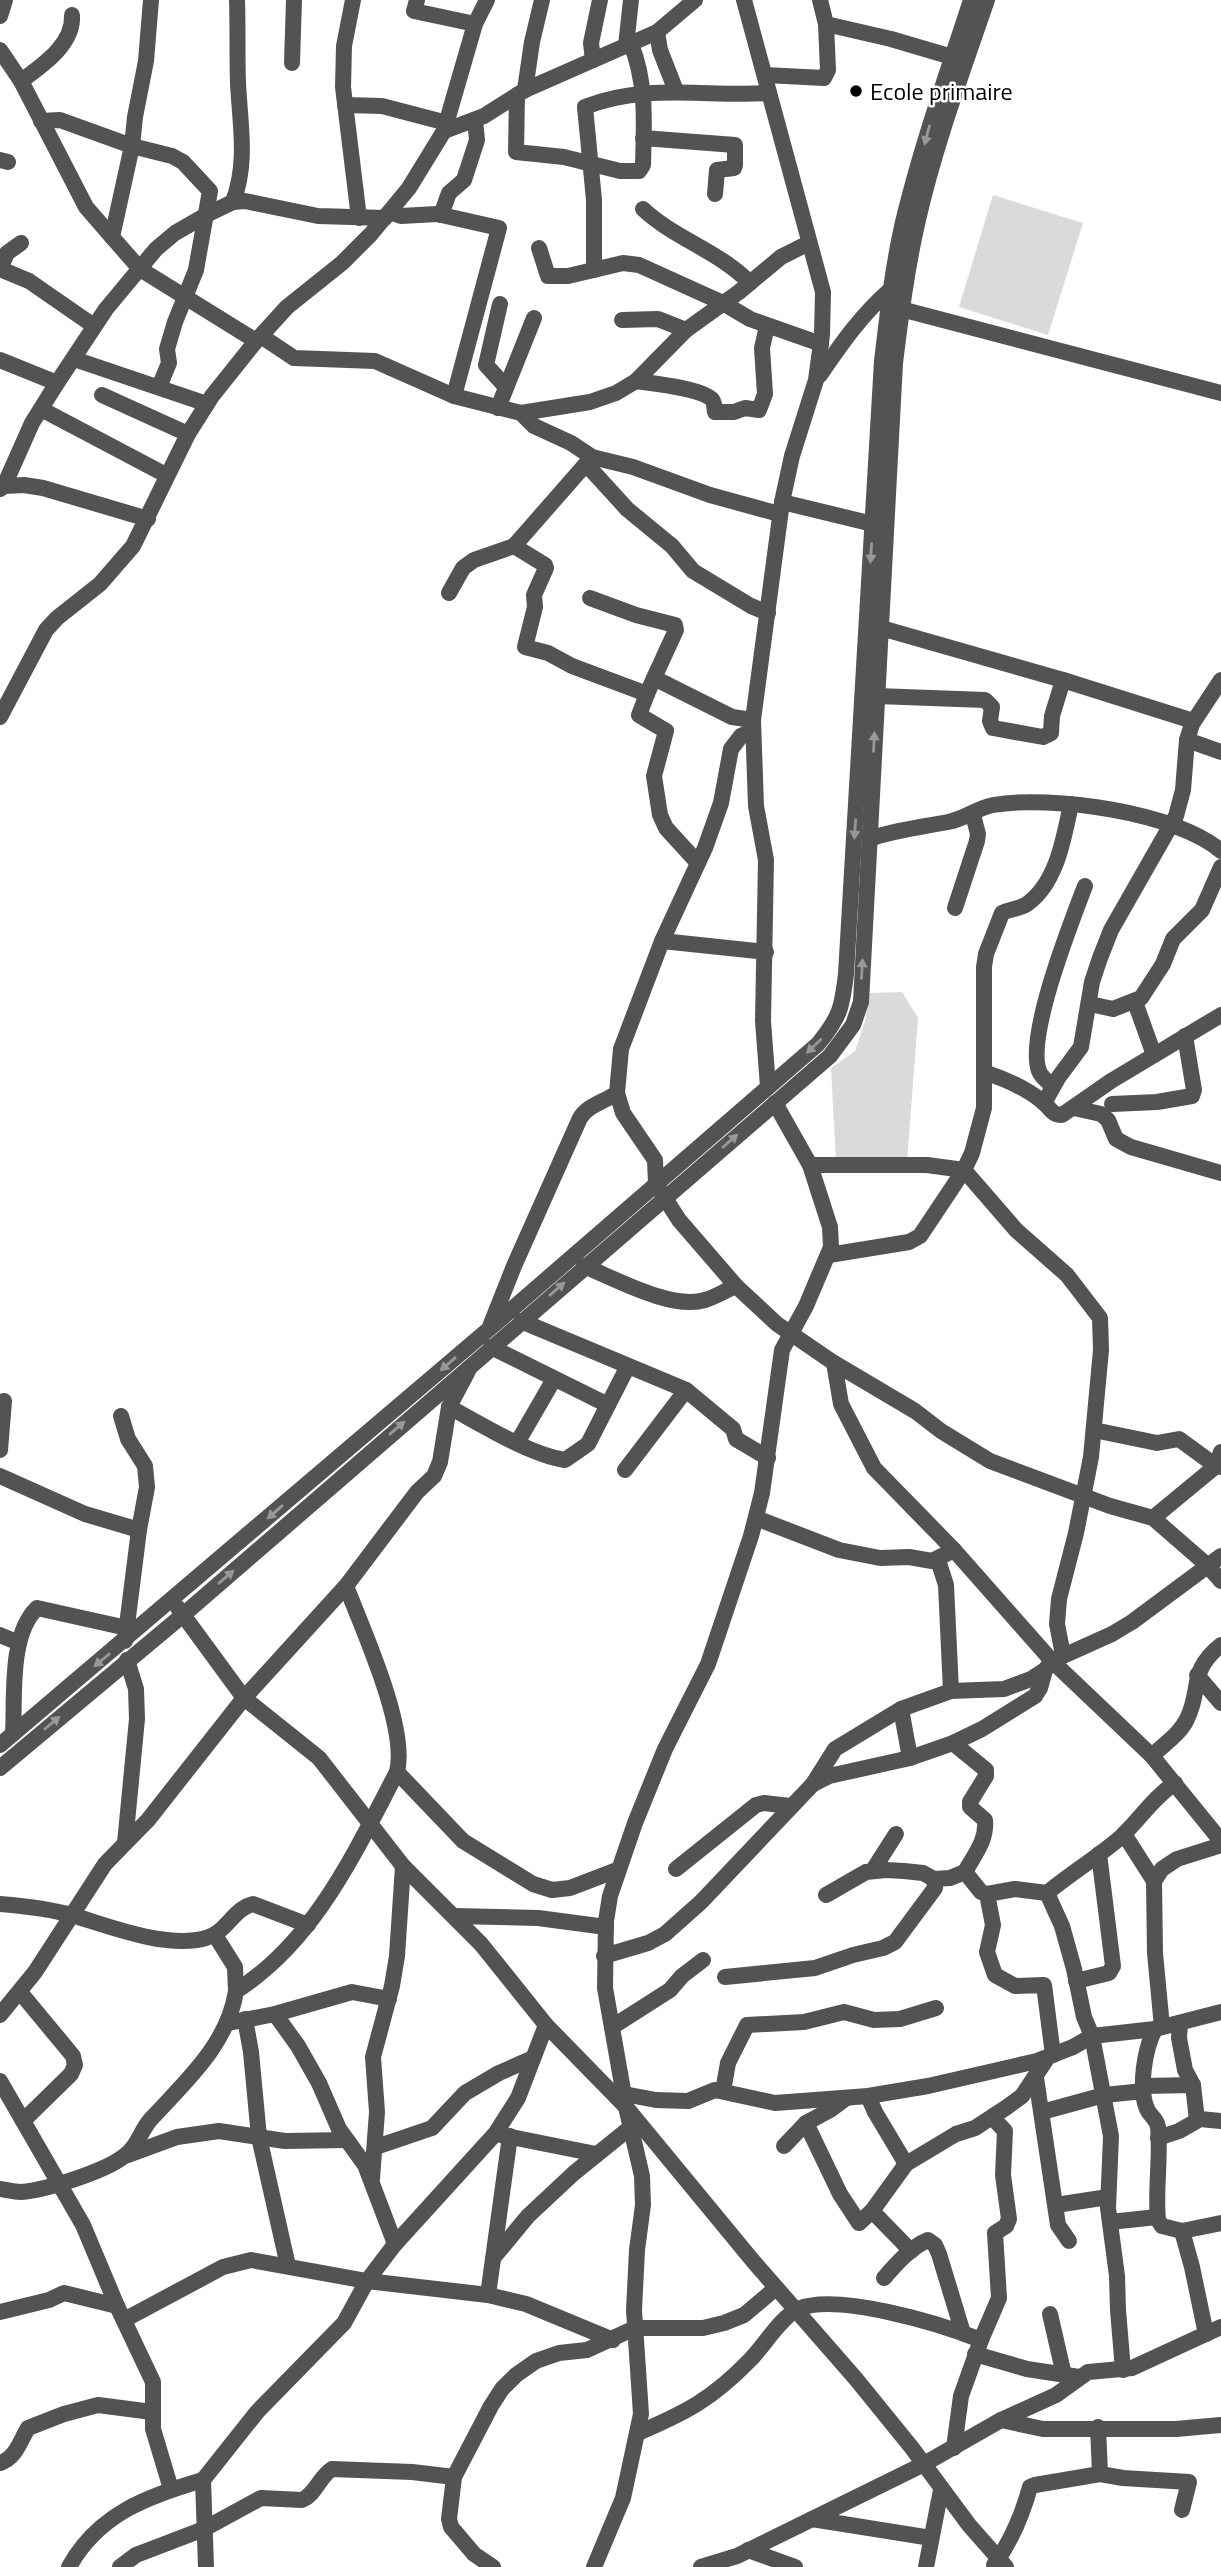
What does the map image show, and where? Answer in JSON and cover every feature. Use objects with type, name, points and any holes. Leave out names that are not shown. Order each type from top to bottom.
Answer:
[{"type":"street","points":[[0,16],[5,0]]},
{"type":"street","points":[[112,237],[132,146],[146,61],[152,0]]},
{"type":"street","points":[[233,202],[240,182],[244,137],[238,82],[237,0]]},
{"type":"street","points":[[292,63],[294,0]]},
{"type":"street","points":[[353,0],[344,46],[345,105],[359,218]]},
{"type":"street","points":[[416,0],[414,11],[475,24]]},
{"type":"street","points":[[0,717],[46,630],[111,573],[133,546],[148,519],[166,475],[207,404],[287,306],[342,263],[388,215],[426,163],[445,127],[475,24],[487,0]]},
{"type":"street","points":[[542,0],[521,93],[516,152],[564,157],[620,171],[639,171],[643,165],[644,94],[638,61],[628,45],[631,0]]},
{"type":"street","points":[[593,60],[591,43],[600,0]]},
{"type":"street","points":[[345,105],[382,106],[445,127],[475,120],[521,93],[657,32],[695,0]]},
{"type":"street","points":[[744,0],[823,292],[821,344],[816,380],[792,456],[781,508],[753,726],[756,806],[766,860],[763,1038],[768,1087]]},
{"type":"street","points":[[765,75],[824,78],[828,70],[826,24],[820,0]]},
{"type":"street","points":[[0,1745],[126,1634],[172,1601],[489,1329],[660,1191],[775,1103],[830,1056],[846,1036],[861,1002],[881,628],[882,361],[891,289],[905,215],[932,117],[971,0]]},
{"type":"street","points":[[0,1768],[183,1615],[584,1266],[768,1087],[818,1044],[833,1025],[843,1004],[873,524],[901,309],[918,218],[946,121],[987,0]]},
{"type":"street","points":[[21,81],[67,39],[72,15]]},
{"type":"street","points":[[826,24],[952,57]]},
{"type":"street","points":[[657,32],[660,50],[676,91]]},
{"type":"street","points":[[0,50],[21,81],[86,207],[139,269],[289,356],[375,361],[454,396],[498,408],[521,413],[590,402],[616,393],[636,381],[686,330],[781,257],[809,243]]},
{"type":"street","points":[[594,270],[592,163],[585,107],[644,94],[676,91],[769,93]]},
{"type":"street","points":[[41,121],[60,120],[132,146],[172,156],[183,162],[210,191],[196,270],[184,296],[167,349],[169,363],[159,387]]},
{"type":"street","points":[[441,215],[449,193],[461,184],[467,170],[477,140],[475,120]]},
{"type":"street","points":[[643,138],[735,145],[734,168],[717,170],[715,194]]},
{"type":"street","points":[[148,519],[43,488],[2,488],[41,409],[57,383],[94,326],[139,269],[156,249],[175,233],[233,202],[245,201],[318,216],[359,218],[441,215],[468,223],[497,227],[499,230],[454,396]]},
{"type":"street","points":[[643,209],[653,219],[716,254],[750,283]]},
{"type":"street","points":[[21,243],[3,246],[0,269],[29,281],[94,326]]},
{"type":"street","points":[[539,248],[548,276],[568,276],[623,263],[639,265],[723,303],[740,315],[821,344]]},
{"type":"street","points":[[816,380],[871,306],[891,289]]},
{"type":"street","points":[[500,304],[486,365],[506,387]]},
{"type":"street","points":[[901,309],[1221,393]]},
{"type":"street","points":[[498,408],[534,318]]},
{"type":"street","points":[[622,320],[658,319],[686,330]]},
{"type":"street","points":[[636,381],[691,390],[710,398],[715,412],[734,412],[744,408],[759,410],[765,394],[762,348],[767,326]]},
{"type":"street","points":[[74,359],[207,404]]},
{"type":"street","points":[[0,360],[57,383]]},
{"type":"street","points":[[102,395],[188,434]]},
{"type":"street","points":[[41,409],[166,475]]},
{"type":"street","points":[[521,413],[534,426],[571,443],[589,460],[627,509],[671,546],[693,571],[751,606],[768,613]]},
{"type":"street","points":[[589,460],[633,467],[710,495],[873,524]]},
{"type":"street","points":[[449,593],[463,568],[474,560],[514,547],[589,460]]},
{"type":"street","points":[[514,547],[546,568],[534,595],[535,607],[525,647],[544,651],[583,670],[647,694]]},
{"type":"street","points":[[590,598],[676,627],[639,715],[666,732],[653,782],[660,816],[666,828],[698,863]]},
{"type":"street","points":[[881,628],[1063,680],[1193,721]]},
{"type":"street","points":[[654,678],[753,726]]},
{"type":"street","points":[[877,696],[985,700],[992,707],[990,721],[993,728],[1043,737],[1051,733],[1052,716],[1063,680]]},
{"type":"street","points":[[1044,1103],[1081,1047],[1092,982],[1108,936],[1180,804],[1187,740],[1193,721],[1214,705],[1221,680]]},
{"type":"street","points":[[753,726],[731,748],[721,803],[698,863],[662,941],[621,1049],[617,1093],[624,1113],[655,1160],[660,1191],[679,1220],[736,1286],[790,1334],[990,1461],[1110,1506],[1153,1518],[1214,1560],[1221,1581]]},
{"type":"street","points":[[1187,740],[1221,752]]},
{"type":"street","points":[[869,839],[892,831],[952,822],[996,805],[1071,804],[1171,824],[1198,834],[1221,850]]},
{"type":"street","points":[[829,1255],[909,1242],[920,1237],[964,1170],[972,1153],[984,1108],[986,954],[1002,913],[1028,904],[1045,884],[1063,839],[1071,804]]},
{"type":"street","points":[[955,908],[977,841],[973,815]]},
{"type":"street","points":[[1090,1004],[1113,1009],[1141,999],[1173,939],[1202,910],[1221,867]]},
{"type":"street","points":[[1053,1086],[1040,1074],[1038,1067],[1040,1030],[1054,974],[1085,886]]},
{"type":"street","points":[[662,941],[766,952]]},
{"type":"street","points":[[1135,1002],[1153,1055]]},
{"type":"street","points":[[984,1072],[1008,1080],[1044,1103],[1058,1116],[1221,1015]]},
{"type":"street","points":[[1112,1104],[1157,1102],[1192,1096],[1194,1090],[1185,1036]]},
{"type":"street","points":[[489,1329],[580,1118],[589,1108],[617,1093]]},
{"type":"street","points":[[594,2567],[620,2509],[638,2433],[640,2394],[635,2328],[637,2250],[643,2205],[642,2175],[625,2101],[605,1988],[604,1956],[610,1896],[617,1870],[673,1730],[708,1664],[756,1518],[768,1458],[779,1359],[829,1255],[831,1239],[830,1227],[810,1165],[775,1103]]},
{"type":"street","points":[[1073,1108],[1101,1114],[1108,1120],[1116,1139],[1131,1147],[1221,1173]]},
{"type":"street","points":[[810,1165],[927,1165],[964,1170],[1016,1230],[1067,1275],[1098,1313],[1101,1350],[1094,1430],[1083,1494],[1059,1599],[1053,1662],[1035,1696],[982,1729],[953,1743],[910,1758],[829,1776],[813,1784]]},
{"type":"street","points":[[584,1266],[653,1295],[688,1302],[704,1300],[736,1286]]},
{"type":"street","points":[[521,1321],[686,1390],[733,1429],[736,1439],[768,1458]]},
{"type":"street","points":[[491,1347],[608,1405]]},
{"type":"street","points":[[0,2015],[20,1992],[95,1877],[148,1820],[244,1698],[346,1586],[417,1492],[434,1476],[440,1462],[449,1407],[472,1363]]},
{"type":"street","points":[[834,1363],[841,1405],[874,1468],[954,1550],[1053,1662],[1152,1755],[1221,1843],[1177,1859],[1162,1869],[1154,1881]]},
{"type":"street","points":[[449,1407],[517,1443],[555,1459],[565,1460],[588,1444],[628,1366]]},
{"type":"street","points":[[517,1443],[554,1379]]},
{"type":"street","points":[[625,1470],[686,1390]]},
{"type":"street","points":[[0,1450],[4,1401]]},
{"type":"street","points":[[121,1416],[128,1439],[145,1466],[147,1477],[126,1634]]},
{"type":"street","points":[[1094,1430],[1157,1443],[1179,1439],[1219,1462],[1153,1518]]},
{"type":"street","points":[[0,1476],[85,1514],[139,1530]]},
{"type":"street","points":[[756,1518],[839,1550],[880,1558],[937,1560],[954,1550]]},
{"type":"street","points":[[937,1560],[946,1585],[951,1692]]},
{"type":"street","points":[[604,1956],[648,1943],[666,1934],[701,1902],[813,1784],[835,1749],[901,1709],[951,1692],[1004,1689],[1031,1679],[1053,1662],[1122,1628],[1214,1560]]},
{"type":"street","points":[[236,1991],[265,1970],[321,1909],[397,1772],[400,1746],[385,1691],[346,1586]]},
{"type":"street","points":[[172,1601],[244,1698],[319,1758],[403,1866],[454,1916],[499,1966],[545,2025],[625,2101],[776,2288],[856,2379],[999,2564],[1020,2523],[1032,2486],[1100,2474],[1189,2482],[1182,2510]]},
{"type":"street","points":[[13,1734],[15,1671],[19,1643],[31,1614],[37,1608],[126,1634]]},
{"type":"street","points":[[0,1635],[19,1643]]},
{"type":"street","points":[[1152,1755],[1180,1731],[1186,1722],[1191,1711],[1197,1675],[1209,1654],[1221,1645]]},
{"type":"street","points":[[125,1843],[137,1719],[136,1689],[127,1660]]},
{"type":"street","points":[[1197,1675],[1221,1703]]},
{"type":"street","points":[[901,1709],[910,1758]]},
{"type":"street","points":[[826,1895],[852,1878],[873,1871],[923,1873],[934,1879],[950,1878],[965,1872],[980,1848],[985,1833],[985,1820],[970,1807],[986,1776],[986,1770],[953,1743]]},
{"type":"street","points":[[397,1772],[463,1841],[533,1884],[552,1890],[570,1888],[617,1870]]},
{"type":"street","points":[[965,1872],[981,1892],[987,1894],[1015,1889],[1047,1893],[1124,1834],[1147,1806],[1175,1783]]},
{"type":"street","points":[[676,1869],[756,1805],[764,1803],[790,1806]]},
{"type":"street","points":[[873,1871],[896,1834]]},
{"type":"street","points":[[1124,1834],[1154,1881],[1159,2028],[1149,2041],[1144,2058],[1144,2089],[1146,2108],[1157,2122],[1157,2217],[1162,2226],[1182,2231],[1221,2224]]},
{"type":"street","points":[[1076,1981],[1109,1973],[1113,1966],[1099,1854]]},
{"type":"street","points":[[372,2179],[377,2112],[373,2057],[397,1956],[403,1866]]},
{"type":"street","points":[[725,1978],[815,1968],[883,1948],[895,1942],[935,1888],[934,1879]]},
{"type":"street","points":[[1047,1893],[1062,1927],[1084,2018],[1091,2036],[1111,2136],[1108,2197],[1124,2370]]},
{"type":"street","points":[[806,2123],[840,2194],[859,2223],[872,2211],[906,2164],[956,2134],[975,2128],[1022,2096],[1050,2056],[1044,1985],[1015,1986],[995,1975],[987,1952],[993,1925],[987,1894]]},
{"type":"street","points":[[0,1904],[72,1916],[129,1934],[195,1940],[215,1935],[245,1906],[253,1904],[308,1925]]},
{"type":"street","points":[[454,1916],[527,1917],[606,1927]]},
{"type":"street","points":[[125,2156],[139,2140],[150,2120],[188,2082],[228,2023],[236,1991],[235,1967],[215,1935]]},
{"type":"street","points":[[612,2027],[670,1990],[682,1976],[703,1960]]},
{"type":"street","points":[[20,1992],[73,2056],[75,2065],[71,2074],[23,2121]]},
{"type":"street","points":[[228,2023],[275,2014],[352,1992],[389,1998]]},
{"type":"street","points":[[723,2091],[727,2063],[747,2025],[804,2022],[844,2012],[874,2020],[900,2018],[936,2008]]},
{"type":"street","points":[[625,2101],[688,2101],[715,2090],[775,2103],[868,2096],[928,2086],[1050,2056],[1091,2036],[1159,2028],[1221,2012]]},
{"type":"street","points":[[275,2014],[304,2056],[347,2140],[365,2165],[395,2244]]},
{"type":"street","points":[[245,2020],[251,2052],[259,2137],[288,2266]]},
{"type":"street","points":[[1180,2023],[1179,2038],[1185,2070],[1193,2085],[1197,2120]]},
{"type":"street","points":[[488,2295],[494,2257],[502,2135],[545,2025]]},
{"type":"street","points":[[376,2147],[432,2128],[465,2093],[499,2073],[533,2058]]},
{"type":"street","points":[[1036,2078],[1058,2225],[1069,2241]]},
{"type":"street","points":[[0,2081],[61,2182],[83,2225],[153,2382],[153,2429],[171,2489]]},
{"type":"street","points":[[1042,2112],[1104,2095],[1193,2085]]},
{"type":"street","points":[[868,2096],[906,2164]]},
{"type":"street","points":[[784,2146],[806,2123],[845,2098]]},
{"type":"street","points":[[954,2448],[959,2407],[978,2347],[999,2298],[995,2233],[1006,2226],[1009,2219],[1003,2175],[1005,2131],[992,2117]]},
{"type":"street","points":[[1158,2138],[1180,2131],[1197,2120],[1221,2121]]},
{"type":"street","points":[[494,2257],[528,2216],[596,2154],[631,2127]]},
{"type":"street","points":[[0,2189],[20,2192],[43,2189],[106,2167],[125,2156],[177,2137],[219,2131],[285,2141],[347,2140]]},
{"type":"street","points":[[502,2135],[596,2154]]},
{"type":"street","points":[[69,2567],[84,2542],[131,2505],[202,2480],[257,2412],[344,2323],[367,2281],[395,2244],[502,2135]]},
{"type":"street","points":[[1056,2205],[1108,2197]]},
{"type":"street","points":[[872,2211],[911,2251]]},
{"type":"street","points":[[1110,2222],[1157,2217]]},
{"type":"street","points":[[638,2433],[690,2411],[714,2395],[751,2360],[796,2310],[822,2303],[851,2305],[963,2333],[978,2347],[1027,2369],[1071,2376],[1093,2371],[1124,2370],[1213,2330],[1182,2231]]},
{"type":"street","points":[[884,2278],[911,2251],[928,2240],[934,2245],[956,2305],[963,2333]]},
{"type":"street","points":[[0,2312],[49,2300],[64,2293],[120,2313],[223,2267],[251,2260],[367,2281],[488,2295],[526,2304],[613,2340]]},
{"type":"street","points":[[493,2567],[474,2554],[451,2526],[449,2519],[454,2477],[491,2406],[502,2389],[516,2375],[536,2361],[549,2356],[587,2350],[635,2328],[703,2328],[718,2325],[744,2315],[776,2288]]},
{"type":"street","points":[[1050,2314],[1071,2376]]},
{"type":"street","points":[[701,2567],[748,2550],[924,2464],[1001,2420],[1056,2395],[1071,2376]]},
{"type":"street","points":[[0,2463],[7,2461],[16,2452],[28,2428],[64,2414],[98,2405],[152,2413]]},
{"type":"street","points":[[1001,2420],[1043,2429],[1176,2429],[1221,2425]]},
{"type":"street","points":[[1098,2427],[1100,2474]]},
{"type":"street","points":[[120,2567],[136,2555],[204,2529],[261,2498],[302,2500],[308,2497],[332,2469],[412,2472],[454,2477]]},
{"type":"street","points":[[202,2480],[206,2567]]},
{"type":"street","points":[[926,2567],[942,2490]]},
{"type":"street","points":[[812,2519],[931,2538]]},
{"type":"street","points":[[748,2550],[795,2567]]},
{"type":"shaded area","points":[[993,195],[1083,223],[1048,335],[959,307]]},
{"type":"shaded area","points":[[902,992],[918,1018],[907,1162],[836,1162],[831,1068],[855,1051],[865,1021],[870,993]]},
{"type":"place","name":"Ecole primaire","points":[[856,91]]}]
